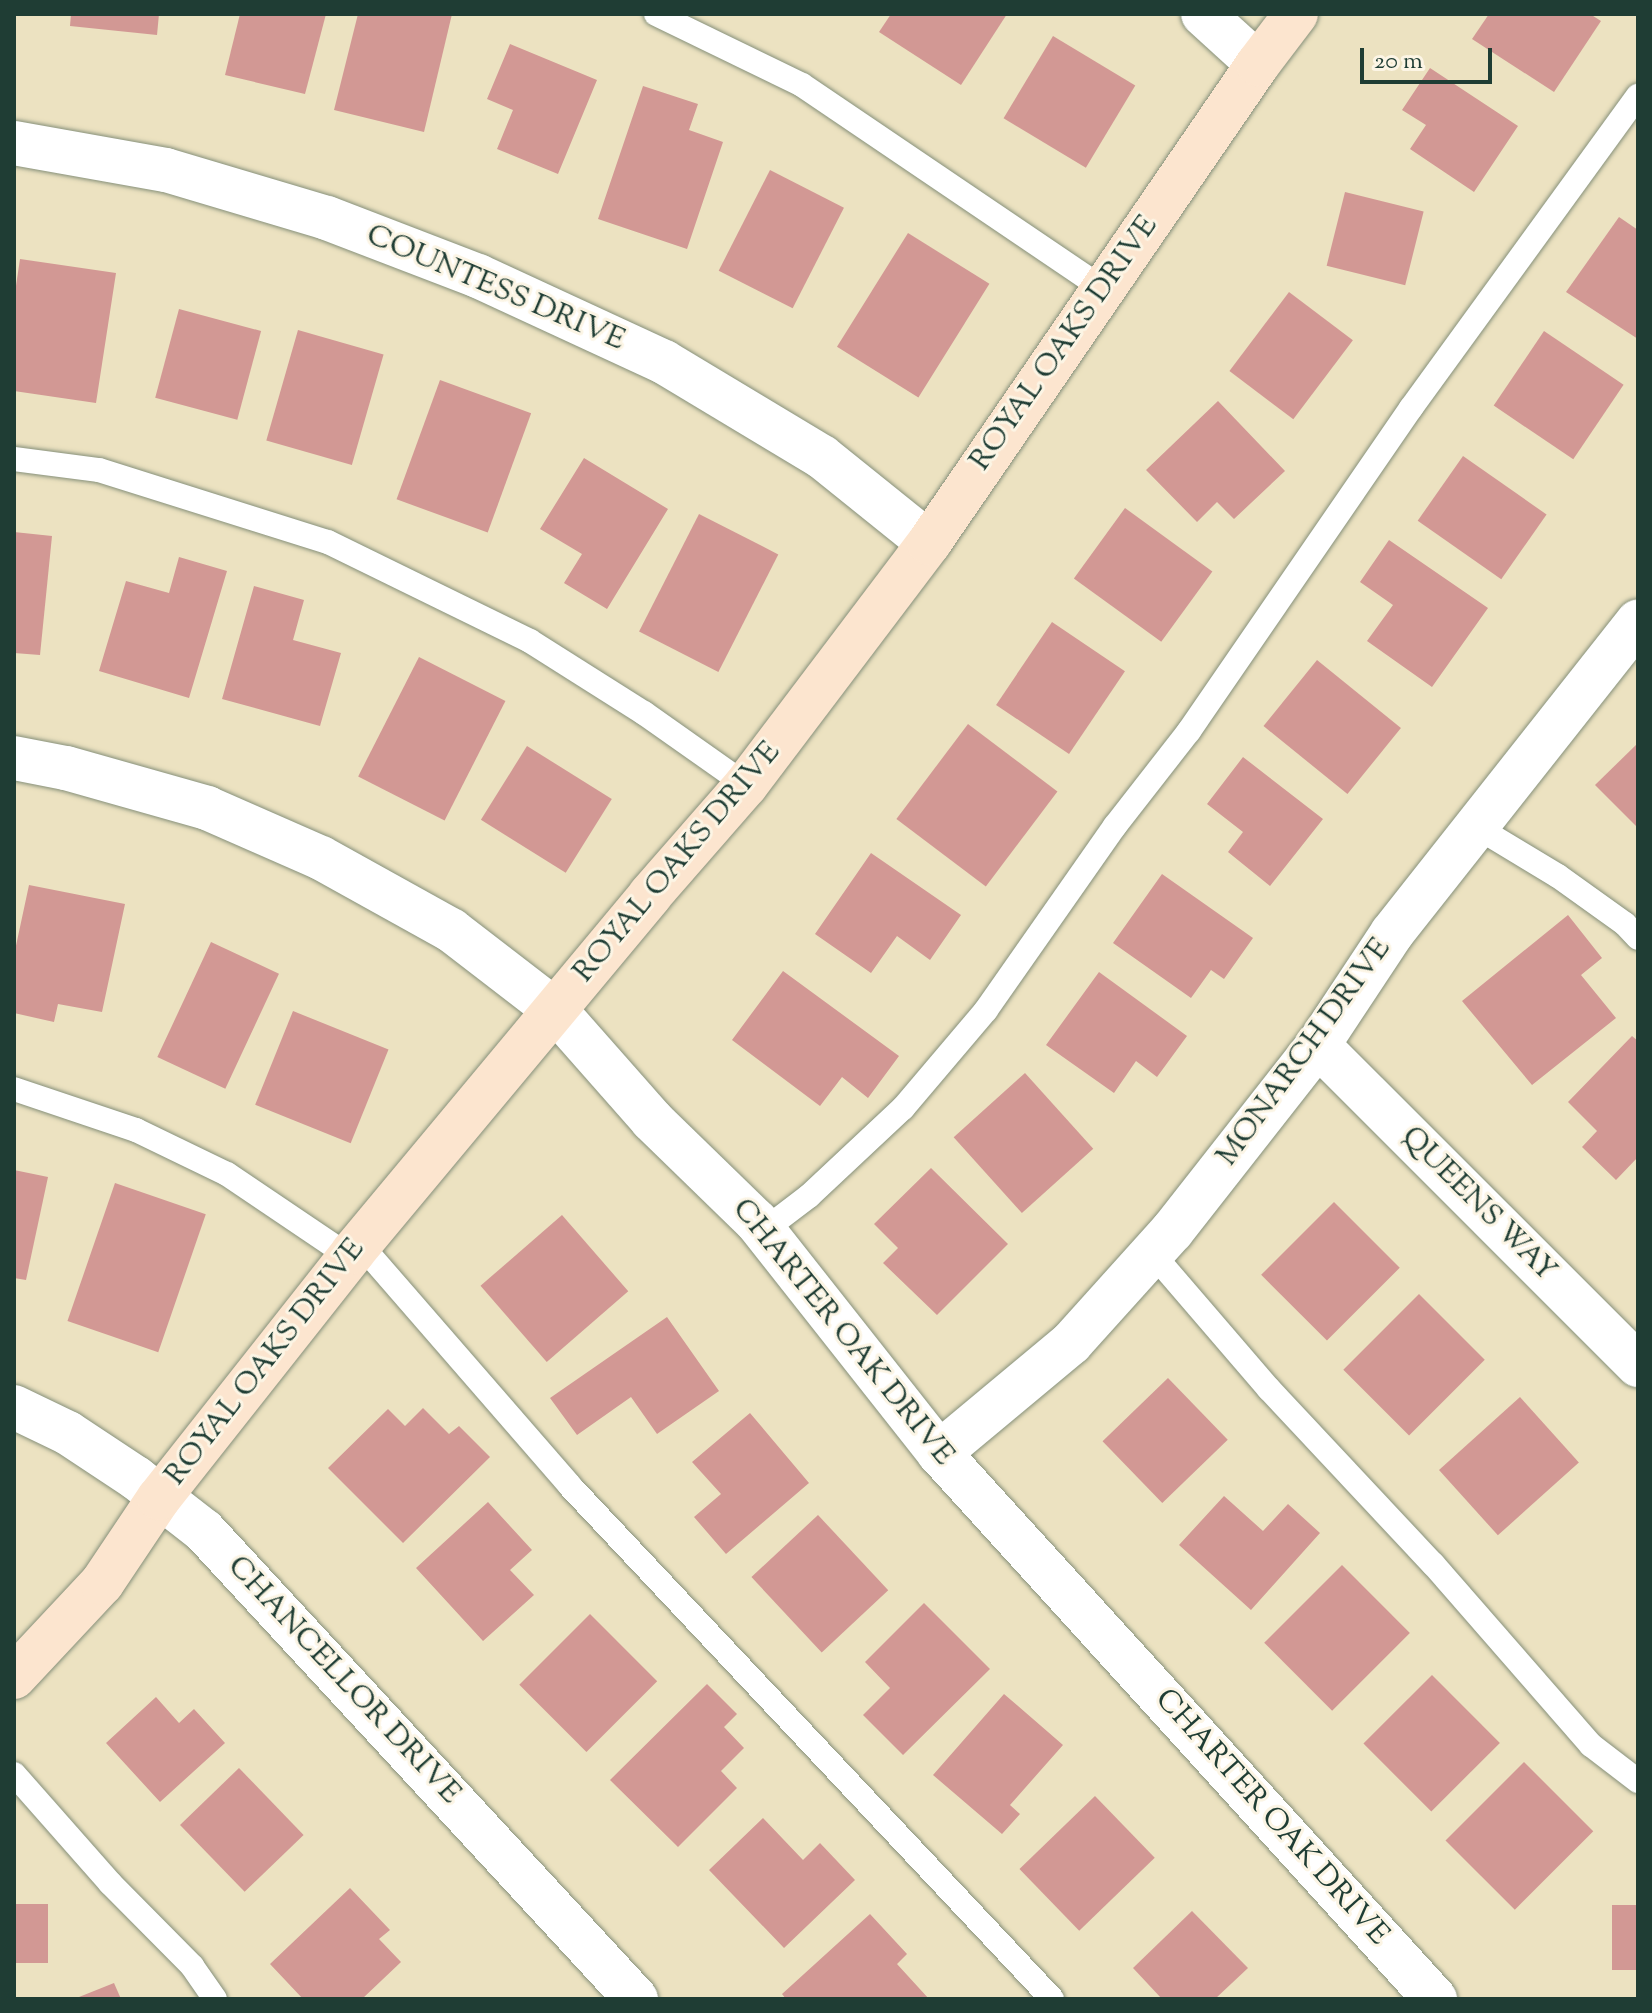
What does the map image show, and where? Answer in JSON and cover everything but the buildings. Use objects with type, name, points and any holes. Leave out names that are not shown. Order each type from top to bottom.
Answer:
[{"type":"street","points":[[1203,14],[1258,64]]},
{"type":"street","name":"ROYAL OAKS DRIVE","points":[[14,1677],[102,1583],[159,1498],[355,1250],[650,895],[746,785],[929,543],[1258,64],[1296,14]]},
{"type":"street","name":"COUNTESS DRIVE","points":[[14,143],[166,170],[327,218],[478,276],[677,370],[822,457],[929,543]]},
{"type":"street","name":"MONARCH DRIVE","points":[[939,1453],[1071,1343],[1152,1253],[1318,1045],[1392,933],[1638,621]]},
{"type":"street","name":"CHARTER OAK DRIVE","points":[[14,758],[66,768],[207,808],[321,858],[451,930],[556,1011],[652,1120],[763,1231],[939,1453],[1435,1999]]},
{"type":"street","name":"QUEENS WAY","points":[[1318,1045],[1638,1365]]},
{"type":"street","name":"CHANCELLOR DRIVE","points":[[14,1407],[68,1433],[136,1478],[204,1531],[636,1999]]},
{"type":"lane","points":[[656,14],[802,85],[1103,289]]},
{"type":"lane","points":[[763,1231],[809,1196],[903,1108],[986,1010],[1115,826],[1189,731],[1411,408],[1638,96]]},
{"type":"lane","points":[[14,459],[99,470],[328,542],[530,641],[644,713],[746,785]]},
{"type":"lane","points":[[1475,826],[1558,876],[1625,924],[1638,938]]},
{"type":"lane","points":[[14,1089],[136,1130],[227,1174],[355,1250],[570,1486],[1052,1999]]},
{"type":"lane","points":[[1152,1253],[1269,1389],[1433,1564],[1591,1745],[1638,1781]]},
{"type":"lane","points":[[14,1774],[110,1883],[192,1966],[215,1999]]}]
